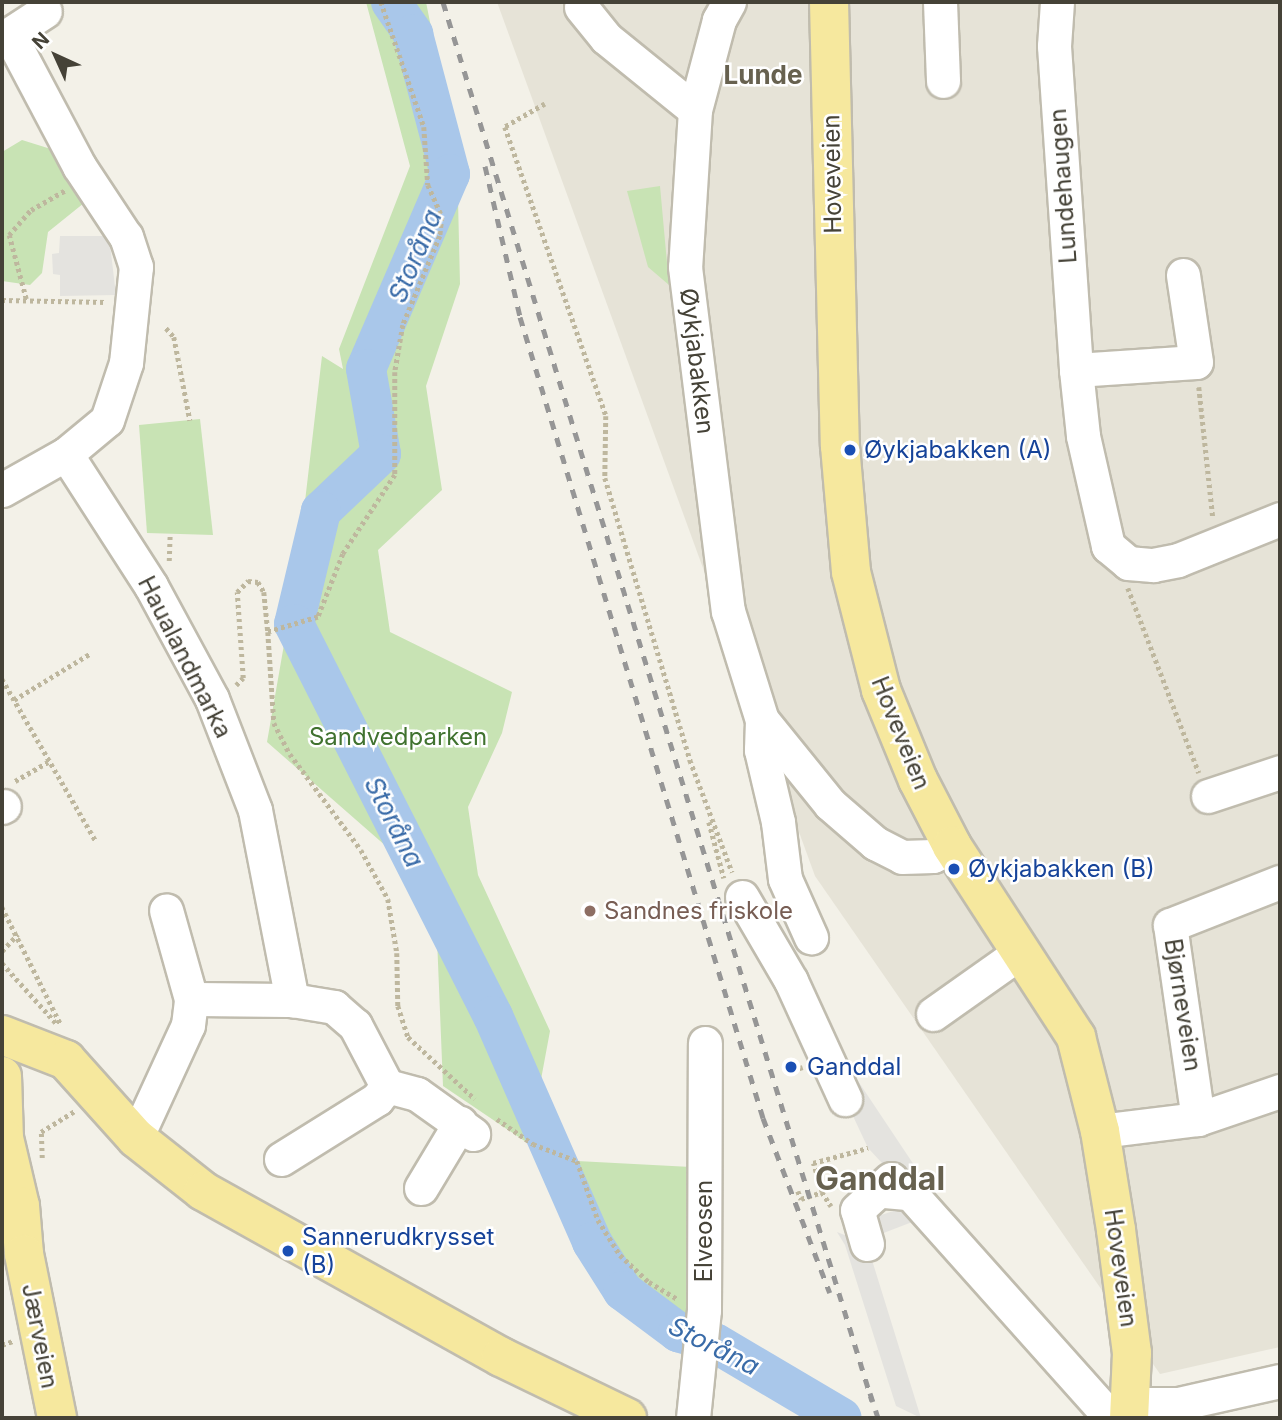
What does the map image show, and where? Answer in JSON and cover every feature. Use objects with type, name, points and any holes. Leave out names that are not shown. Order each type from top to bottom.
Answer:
[{"type":"main road","name":"Hoveveien","points":[[829,2],[839,432],[851,572],[865,634],[896,732],[952,846],[1076,1037],[1100,1131],[1132,1353],[1124,1413]]},
{"type":"main road","points":[[2,1035],[66,1060],[91,1092],[136,1138],[203,1191],[501,1357],[627,1418]]},
{"type":"main road","points":[[2,1067],[55,1076],[91,1092]]},
{"type":"main road","name":"Jærveien","points":[[2,1067],[4,1138],[20,1206],[24,1254],[57,1418]]},
{"type":"main road","name":"Jærveien","points":[[2,1209],[24,1254]]},
{"type":"street","points":[[940,2],[943,81]]},
{"type":"street","name":"Lundehaugen","points":[[1057,2],[1054,46],[1076,370],[1098,516],[1108,546],[1128,563]]},
{"type":"street","points":[[581,7],[606,38],[695,110]]},
{"type":"street","name":"Øykjabakken","points":[[716,8],[695,110],[685,267],[728,611],[762,720],[761,750],[778,822],[785,879],[811,937]]},
{"type":"street","points":[[2,490],[66,454],[107,420],[126,363],[135,303],[136,267],[126,237],[86,177],[6,37],[45,11]]},
{"type":"street","points":[[1076,370],[1196,362],[1183,275]]},
{"type":"street","name":"Haualandmarka","points":[[66,454],[150,586],[212,699],[255,810],[292,1000]]},
{"type":"street","points":[[1128,563],[1178,560],[1215,542],[1280,519]]},
{"type":"street","name":"Øykjabakken","points":[[762,720],[830,804],[875,843],[902,857],[933,856],[952,846]]},
{"type":"street","points":[[1208,796],[1280,772]]},
{"type":"street","name":"Bjørneveien","points":[[1198,1119],[1170,925],[1280,882]]},
{"type":"street","points":[[734,889],[792,981],[845,1099]]},
{"type":"street","points":[[136,1138],[188,1025],[191,999],[166,910]]},
{"type":"street","points":[[933,1014],[1022,951]]},
{"type":"street","points":[[191,999],[292,1000],[334,1007],[355,1025],[387,1086],[417,1094],[478,1120],[421,1188]]},
{"type":"street","name":"Elveosen","points":[[693,1418],[702,1331],[705,1043]]},
{"type":"street","points":[[281,1160],[377,1099],[387,1086]]},
{"type":"street","points":[[1100,1131],[1198,1119],[1280,1091]]},
{"type":"street","points":[[875,1206],[909,1193],[1124,1413],[1280,1381]]},
{"type":"path","points":[[268,632],[318,617],[343,554],[395,475],[395,372],[403,325],[440,236],[442,217],[428,185],[424,127],[381,3]]},
{"type":"path","points":[[545,104],[505,127],[606,416],[605,478],[734,889]]},
{"type":"path","points":[[26,299],[9,235],[31,210],[86,177]]},
{"type":"path","points":[[2,300],[135,303]]},
{"type":"path","points":[[166,328],[174,337],[190,420]]},
{"type":"path","points":[[1196,362],[1215,542]]},
{"type":"path","points":[[1128,563],[1128,590],[1208,796]]},
{"type":"path","points":[[212,699],[227,694],[243,678],[237,592],[248,581],[258,582],[264,592],[274,723],[290,754],[361,850],[388,899],[397,954],[398,1006],[408,1037],[478,1120],[577,1161],[598,1220],[620,1255],[702,1331]]},
{"type":"path","points":[[14,700],[91,653]]},
{"type":"path","points":[[2,678],[48,762],[96,841]]},
{"type":"path","points":[[2,800],[48,762]]},
{"type":"path","points":[[705,801],[734,889]]},
{"type":"path","points":[[2,908],[18,934],[66,1034],[2,962]]},
{"type":"path","points":[[2,951],[18,934]]},
{"type":"path","points":[[798,1191],[801,1199],[822,1192],[813,1163],[868,1148]]},
{"type":"shaded area","points":[[497,2],[1280,2],[1280,1347],[1160,1374],[815,876]]},
{"type":"shaded area","points":[[60,236],[109,236],[116,295],[60,296],[60,275],[53,274],[52,254],[59,253]]},
{"type":"shaded area","points":[[858,1081],[920,1174],[910,1193],[868,1148],[845,1099]]},
{"type":"shaded area","points":[[915,1204],[920,1219],[881,1234],[875,1217]]},
{"type":"shaded area","points":[[837,1232],[867,1244],[921,1418],[896,1406],[845,1245]]},
{"type":"green space","name":"Sandvedparken","points":[[366,2],[426,2],[457,157],[460,284],[426,386],[442,490],[378,550],[390,632],[512,692],[502,733],[468,807],[478,875],[550,1031],[529,1144],[443,1086],[435,889],[267,742],[297,570],[322,356],[343,369],[339,349],[410,166]]},
{"type":"green space","points":[[22,140],[54,150],[84,203],[48,232],[42,273],[30,285],[2,281],[2,152]]},
{"type":"green space","points":[[660,186],[669,285],[648,267],[627,191]]},
{"type":"green space","points":[[200,419],[213,535],[147,533],[139,425]]},
{"type":"green space","points":[[577,1161],[691,1167],[690,1338],[654,1314],[601,1243]]},
{"type":"waterway","name":"Storåna","points":[[391,2],[413,34],[450,174],[366,369],[381,454],[321,511],[294,624],[493,1016],[592,1242],[623,1291],[678,1332],[715,1343],[842,1418]]},
{"type":"railway","points":[[443,2],[872,1401]]},
{"type":"railway","points":[[485,166],[520,317],[763,1118],[830,1293]]},
{"type":"railway","points":[[870,1393],[878,1418]]},
{"type":"place","name":"Øykjabakken (A)","points":[[850,450]]},
{"type":"place","name":"Øykjabakken (B)","points":[[954,869]]},
{"type":"place","name":"Sandnes friskole","points":[[590,911]]},
{"type":"place","name":"Ganddal","points":[[791,1067]]},
{"type":"place","name":"Sannerudkrysset (B)","points":[[288,1251]]},
{"type":"district","name":"Lunde","points":[[763,75]]},
{"type":"district","name":"Ganddal","points":[[880,1179]]}]
